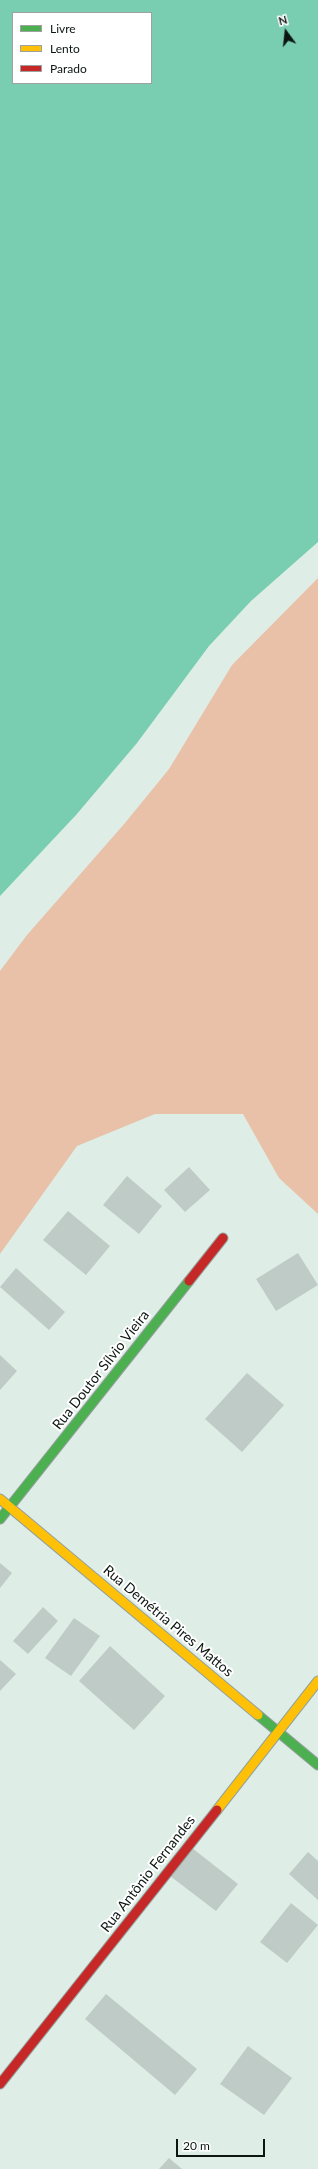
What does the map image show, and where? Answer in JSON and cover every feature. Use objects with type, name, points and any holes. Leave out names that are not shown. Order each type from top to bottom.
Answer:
[{"type":"street","name":"Rua Doutor Sílvio Vieira","points":[[0,1519],[223,1238]]},
{"type":"street","name":"Rua Demétria Pires Mattos","points":[[0,1499],[318,1765]]},
{"type":"street","name":"Rua Antônio Fernandes","points":[[0,2084],[318,1681]]},
{"type":"shaded area","points":[[0,0],[318,0],[318,542],[251,601],[209,646],[137,743],[76,815],[0,896]]},
{"type":"shaded area","points":[[318,578],[318,1214],[279,1178],[243,1114],[155,1114],[77,1146],[0,1254],[0,971],[27,935],[125,823],[169,769],[232,665]]},
{"type":"building","points":[[189,1167],[210,1190],[185,1212],[164,1190]]},
{"type":"building","points":[[127,1176],[162,1206],[139,1234],[103,1205]]},
{"type":"building","points":[[68,1211],[110,1246],[86,1275],[43,1240]]},
{"type":"building","points":[[298,1253],[318,1285],[276,1311],[256,1279]]},
{"type":"building","points":[[16,1268],[65,1312],[49,1330],[0,1287]]},
{"type":"building","points":[[0,1355],[17,1371],[0,1390]]},
{"type":"building","points":[[247,1373],[284,1405],[242,1452],[205,1419]]},
{"type":"building","points":[[0,1563],[12,1573],[0,1588]]},
{"type":"building","points":[[43,1607],[58,1621],[28,1654],[13,1641]]},
{"type":"building","points":[[74,1618],[100,1636],[71,1676],[45,1658]]},
{"type":"building","points":[[110,1646],[165,1696],[134,1730],[79,1681]]},
{"type":"building","points":[[0,1660],[16,1674],[0,1691]]},
{"type":"building","points":[[192,1848],[238,1884],[216,1911],[170,1876]]},
{"type":"building","points":[[308,1852],[318,1861],[318,1900],[289,1874]]},
{"type":"building","points":[[291,1903],[318,1925],[287,1963],[260,1942]]},
{"type":"building","points":[[106,1994],[197,2069],[175,2095],[85,2019]]},
{"type":"building","points":[[248,2046],[292,2078],[264,2115],[220,2084]]},
{"type":"building","points":[[169,2158],[182,2169],[159,2169]]},
{"type":"traffic: fast","points":[[0,1519],[189,1281]]},
{"type":"traffic: fast","points":[[258,1715],[318,1765]]},
{"type":"traffic: slow","points":[[0,1499],[258,1715]]},
{"type":"traffic: slow","points":[[217,1810],[318,1681]]},
{"type":"traffic: jam","points":[[189,1281],[223,1238]]},
{"type":"traffic: jam","points":[[0,2084],[217,1810]]}]
